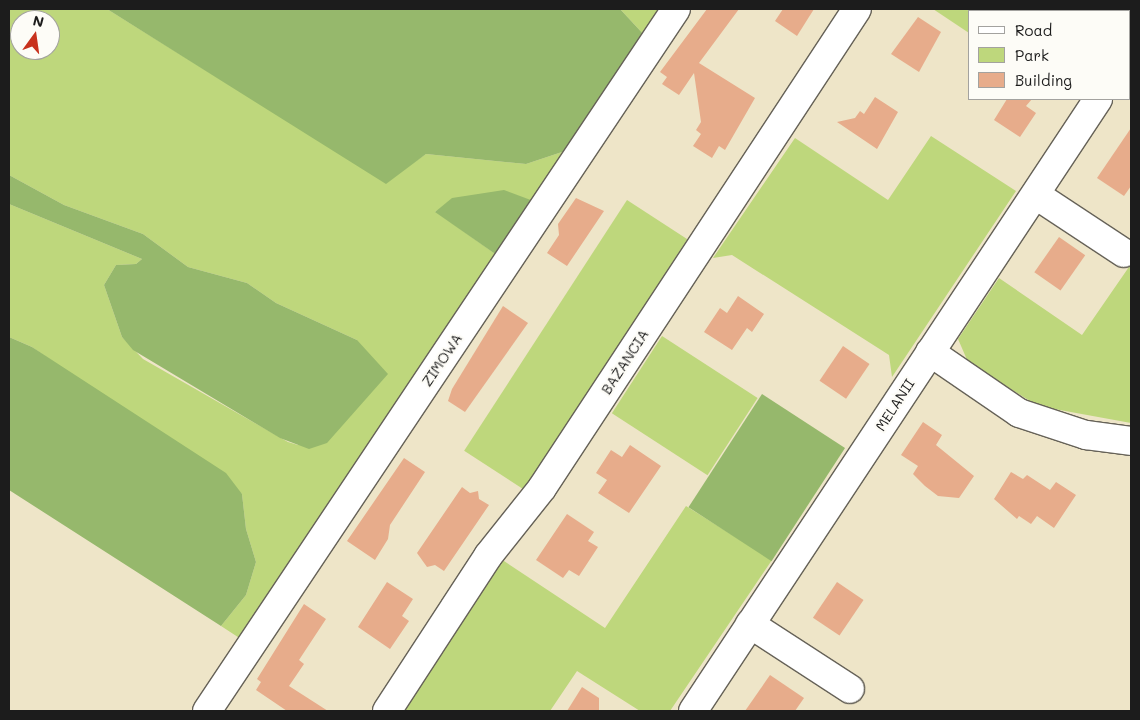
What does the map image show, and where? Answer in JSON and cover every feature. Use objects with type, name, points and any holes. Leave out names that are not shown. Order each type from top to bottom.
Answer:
[{"type":"street","name":"ZIMOWA","points":[[207,711],[676,9]]},
{"type":"street","name":"BAŻANCIA","points":[[387,711],[488,556],[542,488],[857,9]]},
{"type":"street","name":"MELANII","points":[[693,711],[1097,100]]},
{"type":"street","points":[[1036,195],[1124,253]]},
{"type":"street","points":[[930,352],[1019,413],[1086,435],[1131,441]]},
{"type":"street","points":[[750,624],[850,689]]},
{"type":"green space","points":[[9,9],[107,9],[297,127],[407,167],[426,154],[526,164],[571,149],[536,202],[435,211],[501,258],[244,641],[221,626],[246,595],[256,562],[246,529],[242,494],[32,347],[9,337],[9,204],[142,259],[136,264],[116,265],[104,285],[122,337],[143,359],[288,442],[298,445],[357,340],[276,303],[247,283],[188,267],[143,234],[64,205],[9,175]]},
{"type":"green space","points":[[107,9],[620,9],[646,37],[571,149],[526,164],[426,154],[386,184]]},
{"type":"green space","points":[[620,9],[666,9],[646,37]]},
{"type":"green space","points":[[933,9],[1016,9],[968,10],[968,32]]},
{"type":"green space","points":[[931,136],[1016,191],[892,377],[889,355],[732,255],[713,258],[795,138],[888,200]]},
{"type":"green space","points":[[9,175],[64,205],[143,234],[188,267],[247,283],[276,303],[357,340],[388,374],[327,443],[309,449],[280,438],[133,350],[122,337],[104,285],[116,265],[136,264],[142,259],[9,204]]},
{"type":"green space","points":[[504,190],[536,202],[501,258],[435,212],[452,198]]},
{"type":"green space","points":[[627,200],[687,239],[525,490],[464,451]]},
{"type":"green space","points":[[1131,264],[1131,423],[1038,406],[968,362],[958,339],[999,278],[1082,335]]},
{"type":"green space","points":[[662,336],[758,398],[708,475],[612,413]]},
{"type":"green space","points":[[9,337],[32,347],[226,473],[242,494],[246,529],[256,562],[246,595],[221,626],[9,490]]},
{"type":"green space","points":[[762,394],[845,448],[772,561],[688,507]]},
{"type":"green space","points":[[686,506],[772,560],[670,711],[640,711],[577,671],[550,711],[400,711],[498,557],[605,628]]},
{"type":"building","points":[[707,9],[739,9],[699,63],[755,98],[725,150],[719,146],[712,158],[693,146],[701,134],[696,130],[701,122],[694,73],[679,95],[662,84],[667,77],[660,72]]},
{"type":"building","points":[[783,9],[814,9],[797,36],[775,21]]},
{"type":"building","points":[[918,17],[941,32],[919,72],[891,54]]},
{"type":"building","points":[[875,97],[898,112],[877,149],[837,122],[855,118],[860,111],[864,114]]},
{"type":"building","points":[[1006,100],[1031,100],[1026,106],[1036,113],[1020,137],[994,120]]},
{"type":"building","points":[[1131,128],[1131,186],[1124,196],[1097,178]]},
{"type":"building","points":[[576,198],[604,211],[567,266],[547,253],[559,235],[558,224]]},
{"type":"building","points":[[1059,237],[1085,255],[1061,291],[1034,272]]},
{"type":"building","points":[[738,296],[764,314],[752,332],[747,328],[732,350],[704,332],[720,308],[727,313]]},
{"type":"building","points":[[503,306],[528,323],[465,412],[448,401],[452,389]]},
{"type":"building","points":[[843,346],[870,364],[846,399],[820,381]]},
{"type":"building","points":[[923,422],[942,435],[936,445],[974,476],[959,498],[938,496],[913,474],[918,466],[901,455]]},
{"type":"building","points":[[630,445],[661,466],[629,513],[598,493],[607,480],[596,473],[611,450],[622,457]]},
{"type":"building","points":[[404,458],[425,472],[390,525],[388,539],[375,560],[347,541]]},
{"type":"building","points":[[1011,472],[1023,479],[1027,475],[1050,490],[1056,482],[1076,495],[1054,528],[1037,516],[1031,524],[1019,516],[1017,519],[994,499]]},
{"type":"building","points":[[462,487],[470,493],[478,491],[479,499],[489,505],[444,571],[435,565],[427,567],[417,553]]},
{"type":"building","points":[[567,514],[594,532],[588,541],[598,547],[579,576],[569,570],[563,578],[536,560]]},
{"type":"building","points":[[387,582],[413,599],[402,616],[409,621],[390,649],[358,627]]},
{"type":"building","points":[[837,582],[864,600],[839,636],[813,618]]},
{"type":"building","points":[[304,604],[326,619],[299,660],[304,664],[289,686],[328,711],[287,711],[256,690],[261,682],[257,679]]},
{"type":"building","points":[[770,675],[804,698],[795,711],[745,711]]},
{"type":"building","points":[[582,687],[599,698],[599,711],[567,711]]}]
